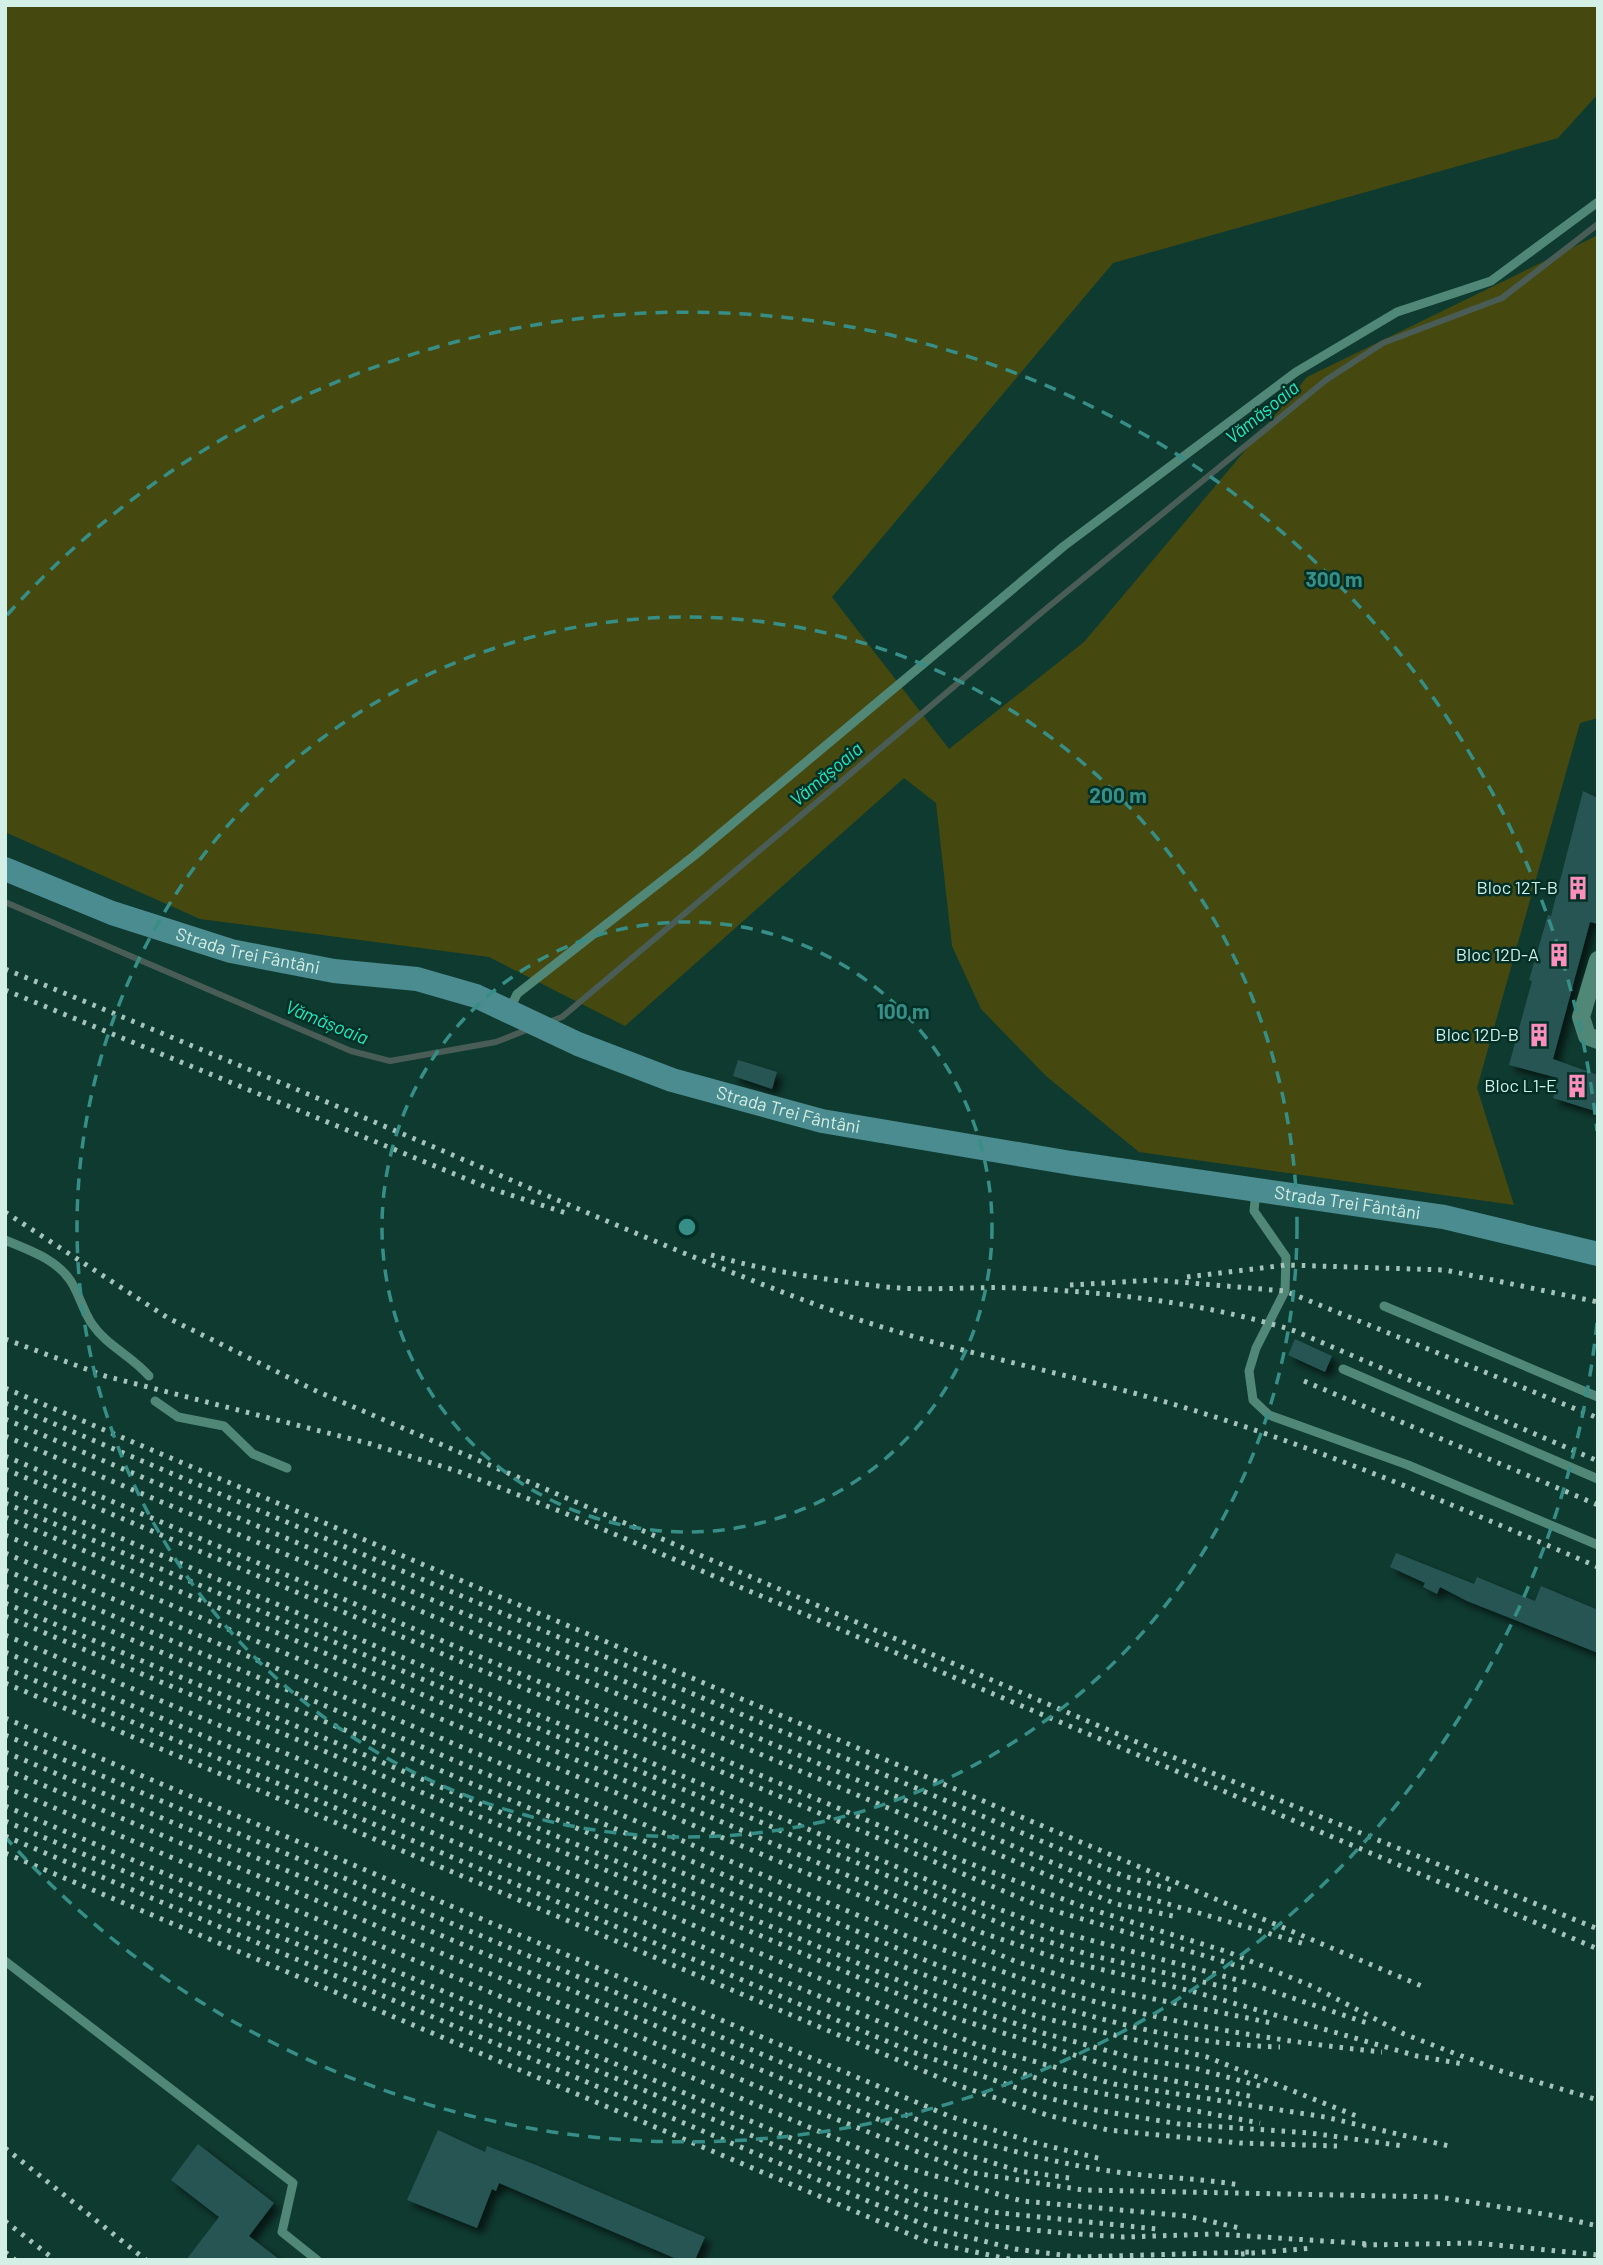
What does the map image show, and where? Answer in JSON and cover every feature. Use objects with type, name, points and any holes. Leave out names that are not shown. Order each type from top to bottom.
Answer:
[{"type":"main road","name":"Strada Trei Fântâni","points":[[5,869],[182,938],[311,967],[417,979],[477,996],[554,1033],[672,1080],[822,1121],[1071,1163],[1444,1217],[1598,1254]]},
{"type":"street","points":[[1598,960],[1581,1017],[1587,1036],[1598,1040]]},
{"type":"lane","points":[[514,1013],[517,994],[695,855],[946,649],[1064,546],[1296,372],[1397,312],[1492,281],[1598,202]]},
{"type":"lane","points":[[1256,1190],[1254,1211],[1286,1257],[1286,1265],[1285,1291],[1256,1348],[1249,1371],[1253,1400],[1269,1415],[1408,1465],[1598,1545]]},
{"type":"lane","points":[[5,1240],[50,1260],[70,1279],[93,1325],[107,1341],[136,1360],[149,1376]]},
{"type":"lane","points":[[1384,1306],[1598,1397]]},
{"type":"lane","points":[[1343,1369],[1598,1479]]},
{"type":"lane","points":[[155,1401],[178,1417],[225,1426],[253,1454],[287,1468]]},
{"type":"lane","points":[[5,1961],[293,2183],[282,2232],[317,2260]]},
{"type":"green space","points":[[5,5],[1598,5],[1598,94],[1558,138],[1113,263],[832,597],[949,749],[1084,642],[1307,377],[1598,235],[1598,718],[1580,723],[1477,1088],[1514,1205],[1139,1152],[1046,1076],[981,1009],[952,946],[936,803],[904,778],[625,1026],[489,957],[200,919],[5,832]]},
{"type":"building","points":[[1583,791],[1598,798],[1598,924],[1590,922],[1553,1059],[1598,1075],[1598,1112],[1553,1098],[1558,1078],[1509,1065],[1532,981],[1529,980],[1548,915],[1551,916]]},
{"type":"building","points":[[738,1060],[777,1072],[772,1089],[733,1076]]},
{"type":"building","points":[[1295,1339],[1332,1356],[1325,1372],[1288,1355]]},
{"type":"building","points":[[1396,1553],[1474,1584],[1477,1577],[1535,1601],[1541,1586],[1598,1610],[1598,1653],[1467,1601],[1440,1587],[1437,1594],[1423,1587],[1425,1583],[1390,1567]]},
{"type":"building","points":[[438,2130],[485,2152],[487,2146],[536,2165],[705,2237],[695,2260],[679,2260],[499,2183],[496,2191],[492,2189],[477,2228],[407,2200]]},
{"type":"building","points":[[198,2144],[274,2203],[249,2236],[280,2260],[186,2260],[219,2217],[171,2180]]},
{"type":"waterway","name":"Vămășoaia","points":[[549,1022],[562,1017],[1047,608],[1326,380],[1383,343],[1502,298],[1598,224]]},
{"type":"waterway","name":"Vămășoaia","points":[[5,902],[351,1051],[390,1061],[496,1042],[529,1029]]},
{"type":"railway","points":[[5,969],[637,1234],[780,1291],[905,1334],[1141,1395],[1258,1431],[1372,1473],[1598,1567]]},
{"type":"railway","points":[[5,990],[486,1187],[566,1213]]},
{"type":"railway","points":[[5,1212],[168,1318],[314,1390],[1153,1749],[1598,1929]]},
{"type":"railway","points":[[711,1255],[794,1274],[878,1286],[1087,1292],[1193,1306],[1262,1321],[1295,1331],[1598,1461]]},
{"type":"railway","points":[[1187,1277],[1286,1265],[1445,1270],[1598,1302]]},
{"type":"railway","points":[[1070,1285],[1155,1280],[1285,1291],[1598,1418]]},
{"type":"railway","points":[[5,1339],[105,1376],[371,1444],[460,1472],[562,1512],[1598,1949]]},
{"type":"railway","points":[[1304,1381],[1598,1505]]},
{"type":"railway","points":[[5,1388],[1424,1987]]},
{"type":"railway","points":[[5,1403],[1124,1876],[1176,1891]]},
{"type":"railway","points":[[5,1419],[1110,1887],[1308,1945]]},
{"type":"railway","points":[[5,1436],[1116,1904],[1173,1916]]},
{"type":"railway","points":[[5,1456],[961,1860],[1084,1907],[1228,1952],[1314,1987],[1404,2034],[1501,2071],[1598,2100]]},
{"type":"railway","points":[[5,1469],[1039,1906],[1245,1968]]},
{"type":"railway","points":[[5,1489],[980,1902],[1057,1931],[1245,1982],[1370,2024]]},
{"type":"railway","points":[[5,1503],[1028,1935],[1090,1955],[1237,1990]]},
{"type":"railway","points":[[5,1517],[983,1933],[1062,1960],[1195,1992],[1417,2056],[1463,2064]]},
{"type":"railway","points":[[5,1535],[1017,1962],[1105,1989],[1272,2023]]},
{"type":"railway","points":[[5,1553],[909,1937],[998,1970],[1089,2000],[1161,2018],[1271,2038],[1382,2052]]},
{"type":"railway","points":[[5,1570],[932,1963],[1060,2007],[1147,2030],[1235,2044],[1280,2047]]},
{"type":"railway","points":[[5,1586],[914,1971],[1039,2017],[1207,2057],[1359,2117]]},
{"type":"railway","points":[[5,1603],[933,1995],[1043,2033],[1134,2058],[1194,2068],[1260,2086]]},
{"type":"railway","points":[[5,1616],[955,2018],[1129,2072],[1254,2097]]},
{"type":"railway","points":[[5,1635],[980,2046],[1114,2084],[1325,2117],[1449,2146]]},
{"type":"railway","points":[[5,1652],[930,2043],[1057,2085],[1260,2123]]},
{"type":"railway","points":[[5,1668],[910,2051],[1040,2096],[1096,2110],[1179,2124],[1310,2133],[1404,2146]]},
{"type":"railway","points":[[5,1683],[957,2085],[1047,2115],[1108,2130],[1240,2143],[1337,2146]]},
{"type":"railway","points":[[5,1718],[949,2116],[1032,2142],[1102,2159]]},
{"type":"railway","points":[[5,1735],[944,2131],[1085,2167],[1240,2185]]},
{"type":"railway","points":[[5,1752],[949,2149],[1019,2171],[1076,2179]]},
{"type":"railway","points":[[5,1769],[806,2107],[968,2172],[1083,2190],[1439,2197],[1550,2215],[1598,2226]]},
{"type":"railway","points":[[5,1787],[901,2166],[1022,2201],[1187,2216],[1244,2229]]},
{"type":"railway","points":[[5,1806],[921,2193],[991,2212],[1157,2229]]},
{"type":"railway","points":[[5,1821],[926,2209],[992,2226],[1063,2233],[1124,2237],[1216,2234],[1371,2244]]},
{"type":"railway","points":[[5,1836],[932,2228],[1015,2249],[1077,2257],[1251,2252]]},
{"type":"railway","points":[[5,1853],[928,2242],[1013,2260]]},
{"type":"railway","points":[[5,2148],[146,2260]]},
{"type":"railway","points":[[5,2221],[55,2260]]},
{"type":"railway","points":[[1363,2245],[1476,2243],[1598,2255]]},
{"type":"railway","points":[[1241,2254],[1314,2248]]},
{"type":"railway","points":[[5,2252],[15,2260]]},
{"type":"place","name":"Bloc 12T-B","points":[[1578,888]]},
{"type":"place","name":"Bloc 12D-A","points":[[1559,955]]},
{"type":"place","name":"Bloc 12D-B","points":[[1539,1035]]},
{"type":"place","name":"Bloc L1-E","points":[[1577,1086]]}]
